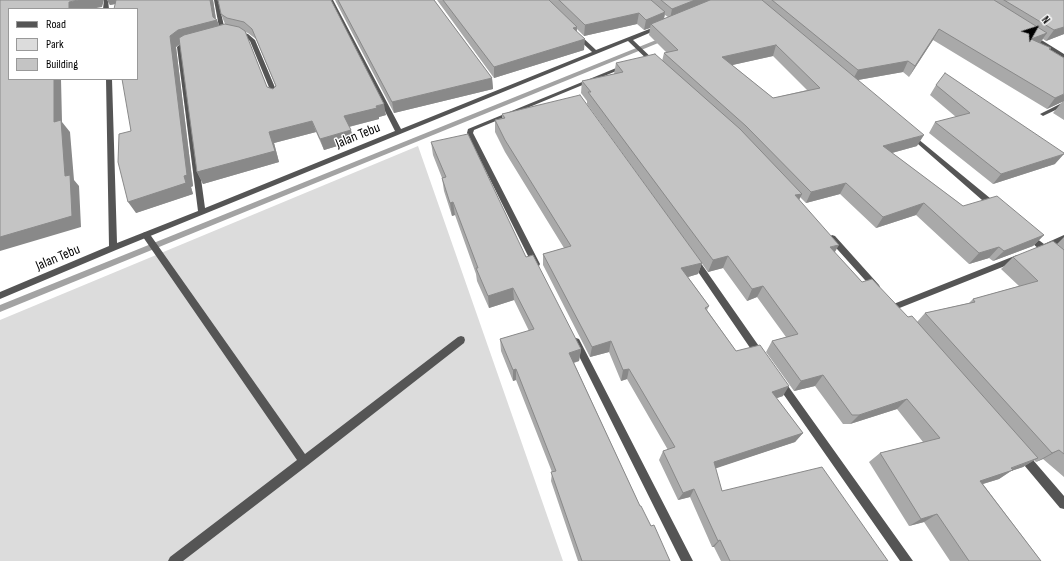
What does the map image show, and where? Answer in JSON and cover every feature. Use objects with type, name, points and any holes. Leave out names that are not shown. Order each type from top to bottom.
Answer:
[{"type":"street","points":[[216,0],[221,25],[229,31],[246,35],[252,40],[276,97]]},
{"type":"street","points":[[331,0],[399,132]]},
{"type":"street","name":"Jalan Tebu","points":[[0,296],[113,248],[147,236],[202,212],[499,91],[596,53],[631,42],[669,23]]},
{"type":"street","points":[[222,33],[229,31]]},
{"type":"street","points":[[574,32],[596,53]]},
{"type":"street","points":[[1026,32],[1064,56]]},
{"type":"street","points":[[200,39],[183,44],[180,47],[202,212]]},
{"type":"street","points":[[631,42],[645,58],[660,68]]},
{"type":"street","points":[[541,275],[470,133],[471,129],[477,125],[572,91],[628,65]]},
{"type":"street","points":[[108,80],[113,248]]},
{"type":"street","points":[[495,85],[499,91]]},
{"type":"street","points":[[1043,114],[1064,104]]},
{"type":"street","points":[[904,129],[1001,212]]},
{"type":"street","points":[[1025,232],[1040,249],[1064,266]]},
{"type":"street","points":[[829,234],[892,304],[1022,256]]},
{"type":"street","points":[[147,236],[304,462]]},
{"type":"street","points":[[1040,249],[1064,238]]},
{"type":"street","points":[[688,251],[764,360]]},
{"type":"street","points":[[570,332],[687,561]]},
{"type":"street","points":[[174,561],[461,340]]},
{"type":"street","points":[[773,373],[906,561]]},
{"type":"street","points":[[1018,450],[1064,504]]},
{"type":"green space","points":[[418,146],[563,561],[0,561],[0,320]]},
{"type":"building","points":[[0,0],[78,0],[69,2],[69,8],[8,8],[8,80],[54,80],[54,122],[61,120],[65,176],[70,175],[72,216],[0,237]]},
{"type":"building","points":[[116,0],[210,0],[213,17],[217,20],[178,30],[170,36],[187,175],[184,176],[186,183],[128,202],[118,162],[119,134],[131,131],[122,80],[138,80],[138,8],[114,8]]},
{"type":"building","points":[[218,0],[331,0],[384,104],[376,106],[377,108],[344,116],[351,130],[320,139],[312,121],[269,132],[275,151],[197,172],[179,38],[184,35],[225,24],[239,27],[245,31],[267,87],[273,89],[276,86],[252,29],[244,22],[227,18],[221,14]]},
{"type":"building","points":[[338,0],[434,0],[492,78],[392,102]]},
{"type":"building","points":[[443,0],[549,0],[577,27],[573,28],[585,39],[494,67]]},
{"type":"building","points":[[559,0],[651,0],[665,12],[646,20],[639,13],[585,25]]},
{"type":"building","points":[[661,0],[695,0],[672,9]]},
{"type":"building","points":[[710,0],[762,0],[924,135],[883,146],[963,206],[997,196],[1044,235],[1004,251],[999,247],[979,253],[924,203],[883,217],[846,183],[811,192],[746,126],[664,53],[678,50],[651,24]],"holes":[[[776,45],[820,88],[773,98],[722,57]]]},
{"type":"building","points":[[772,0],[994,0],[1047,33],[1031,39],[1051,48],[1049,49],[1064,58],[1064,94],[1055,98],[939,29],[915,66],[908,61],[858,70]]},
{"type":"building","points":[[1004,0],[1064,0],[1064,27],[1054,30]]},
{"type":"building","points":[[655,54],[740,129],[802,194],[795,195],[839,245],[830,247],[862,282],[872,279],[908,317],[912,316],[1038,458],[1011,468],[1013,470],[980,481],[1041,561],[969,561],[937,514],[921,519],[880,453],[940,438],[907,399],[859,415],[852,415],[823,375],[801,381],[772,341],[798,334],[763,286],[752,289],[728,256],[713,260],[588,92],[591,92],[582,81],[623,72],[616,63]]},
{"type":"building","points":[[945,73],[1064,154],[1001,174],[935,122],[970,113],[936,85]]},
{"type":"building","points":[[580,95],[702,263],[681,268],[709,306],[705,308],[736,351],[760,345],[789,386],[772,392],[803,433],[714,462],[722,491],[822,467],[888,561],[730,561],[720,540],[718,541],[694,489],[683,493],[663,451],[675,447],[629,369],[623,370],[611,341],[592,347],[543,254],[571,246],[505,140],[495,120],[505,118],[502,114]]},
{"type":"building","points":[[468,134],[526,257],[533,255],[581,349],[569,353],[640,506],[651,526],[654,525],[670,561],[582,561],[551,472],[556,471],[516,369],[513,370],[500,339],[534,329],[513,288],[488,296],[476,268],[478,268],[453,202],[450,203],[442,178],[446,177],[431,142]]},
{"type":"building","points":[[1053,241],[1064,250],[1064,454],[1059,450],[1052,453],[925,313],[975,302],[973,299],[1038,281],[1013,257]]},
{"type":"waterway","points":[[0,309],[666,38]]}]
